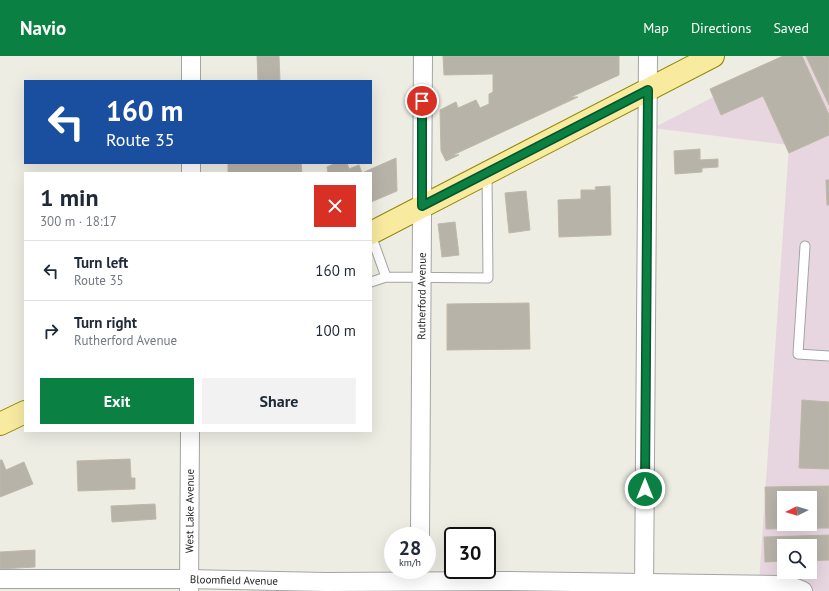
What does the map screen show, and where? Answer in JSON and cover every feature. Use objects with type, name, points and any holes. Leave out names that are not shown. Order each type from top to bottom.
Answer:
[{"type":"main road","points":[[372,233],[422,206],[713,56]]},
{"type":"main road","points":[[0,424],[24,412]]},
{"type":"street","points":[[191,56],[191,80]]},
{"type":"street","name":"Rutherford Avenue","points":[[420,527],[423,56]]},
{"type":"street","points":[[644,587],[648,56]]},
{"type":"street","name":"West Lake Avenue","points":[[188,585],[190,432]]},
{"type":"street","name":"Bloomfield Avenue","points":[[0,579],[188,585],[328,582],[506,581],[644,587],[779,585],[796,588],[803,591]]},
{"type":"lane","points":[[372,282],[386,277],[488,278],[486,173]]},
{"type":"lane","points":[[372,237],[386,277]]},
{"type":"lane","points":[[805,246],[798,354],[829,356]]},
{"type":"shaded area","points":[[793,56],[829,56],[829,591],[806,591],[759,583],[789,145],[653,128]]},
{"type":"building","points":[[257,56],[279,56],[280,80],[258,80]]},
{"type":"building","points":[[443,56],[619,56],[619,75],[571,97],[578,97],[453,155],[459,155],[446,161],[441,151],[440,110],[456,102],[458,108],[476,100],[480,108],[489,104],[489,94],[493,92],[493,74],[444,75]]},
{"type":"building","points":[[783,56],[802,56],[829,115],[829,135],[789,153],[763,96],[721,115],[710,89]]},
{"type":"building","points":[[806,56],[829,56],[829,105]]},
{"type":"building","points":[[700,149],[700,160],[718,159],[718,167],[702,168],[702,172],[675,174],[674,151]]},
{"type":"building","points":[[396,158],[397,191],[372,202],[372,172],[364,172]]},
{"type":"building","points":[[228,164],[301,164],[302,172],[228,172]]},
{"type":"building","points":[[334,164],[347,164],[349,169],[359,165],[362,172],[328,172],[327,167]]},
{"type":"building","points":[[826,180],[829,180],[829,205],[827,205]]},
{"type":"building","points":[[610,186],[611,235],[559,237],[558,200],[581,199],[581,190],[596,190],[595,187]]},
{"type":"building","points":[[526,191],[530,230],[509,233],[505,193]]},
{"type":"building","points":[[455,222],[459,255],[442,257],[438,224]]},
{"type":"building","points":[[529,303],[530,349],[447,350],[447,304]]},
{"type":"building","points":[[802,400],[829,402],[829,469],[799,468]]},
{"type":"building","points":[[130,459],[131,478],[135,478],[135,489],[78,491],[77,461]]},
{"type":"building","points":[[0,460],[2,460],[6,470],[24,462],[33,484],[0,497]]},
{"type":"building","points":[[829,486],[829,528],[817,528],[817,491],[777,491],[777,529],[766,529],[765,487]]},
{"type":"building","points":[[155,504],[156,519],[112,522],[111,506]]},
{"type":"building","points":[[829,535],[829,560],[817,561],[817,539],[777,539],[777,561],[765,562],[764,537]]},
{"type":"building","points":[[35,550],[35,567],[0,569],[0,552]]},
{"type":"route","points":[[422,101],[422,206],[648,90],[645,489]]}]
